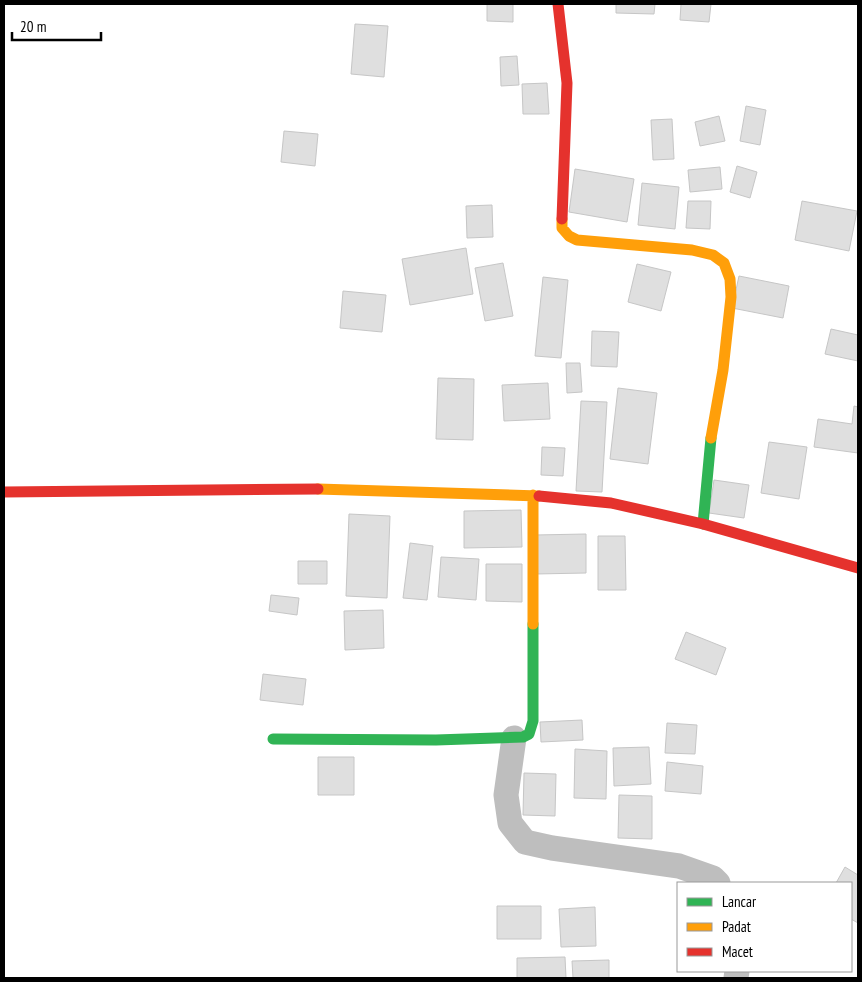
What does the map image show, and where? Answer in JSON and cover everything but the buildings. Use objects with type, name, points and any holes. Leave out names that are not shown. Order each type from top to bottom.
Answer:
[{"type":"street","points":[[558,4],[567,83],[562,228],[569,236],[577,240],[692,250],[713,255],[724,263],[730,278],[731,297],[723,370],[709,449],[702,524]]},
{"type":"street","points":[[4,492],[312,489],[533,495],[611,503],[702,524],[858,568]]},
{"type":"street","points":[[273,740],[514,738],[529,734],[533,721],[533,495]]},
{"type":"street","points":[[514,738],[506,795],[510,823],[525,842],[552,848],[679,866],[713,878],[717,882]]},
{"type":"traffic: fast","points":[[703,524],[711,438]]},
{"type":"traffic: fast","points":[[273,739],[436,740],[523,737],[529,734],[533,721],[533,624]]},
{"type":"traffic: slow","points":[[562,219],[562,228],[569,236],[577,240],[692,250],[713,255],[724,263],[730,279],[731,297],[723,370],[711,438]]},
{"type":"traffic: slow","points":[[318,489],[539,496]]},
{"type":"traffic: slow","points":[[533,495],[533,624]]},
{"type":"traffic: jam","points":[[558,4],[567,83],[562,219]]},
{"type":"traffic: jam","points":[[4,492],[318,489]]},
{"type":"traffic: jam","points":[[539,496],[611,503],[703,524],[858,568]]}]
